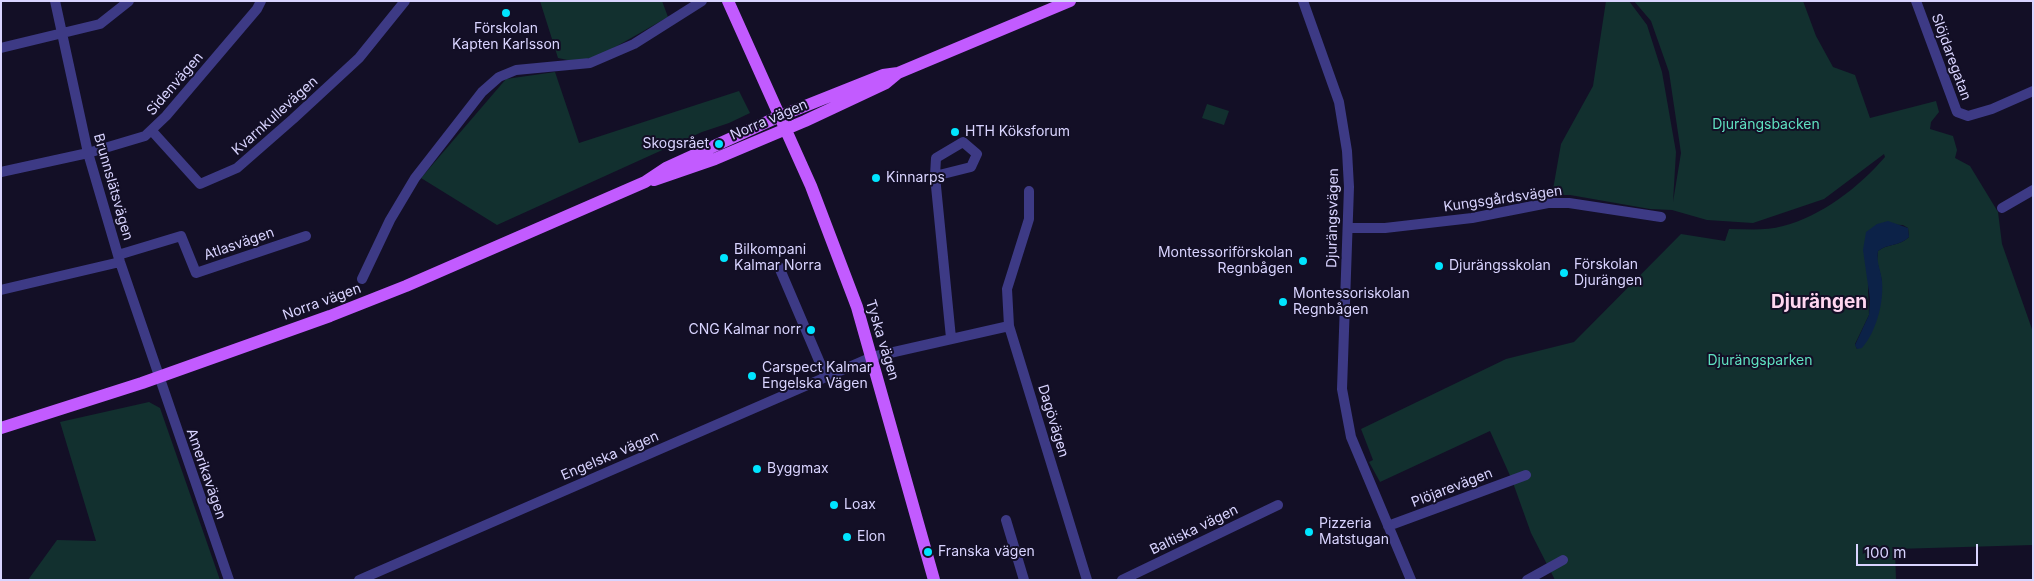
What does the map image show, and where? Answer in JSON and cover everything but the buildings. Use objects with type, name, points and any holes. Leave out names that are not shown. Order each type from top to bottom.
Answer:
[{"type":"main road","name":"Tyska vägen","points":[[728,1],[786,129],[822,214],[854,298],[934,580]]},
{"type":"main road","name":"Norra vägen","points":[[645,182],[666,168],[780,116],[883,75],[898,73],[1070,1]]},
{"type":"main road","name":"Norra vägen","points":[[1,428],[158,378],[406,286],[645,182],[669,176],[786,129],[886,83],[898,73]]},
{"type":"street","name":"Brunnslätsvägen","points":[[55,1],[88,153],[119,259],[158,378]]},
{"type":"street","points":[[1,48],[100,24],[129,1]]},
{"type":"street","name":"Sidenvägen","points":[[1,172],[88,153],[145,136],[152,131],[257,10],[261,1]]},
{"type":"street","name":"Kvarnkullevägen","points":[[152,131],[200,184],[237,168],[359,58],[406,1]]},
{"type":"street","points":[[362,278],[390,220],[415,178],[476,100],[499,77],[516,70],[590,63],[634,44],[702,1]]},
{"type":"street","name":"Djurängsvägen","points":[[1303,1],[1339,102],[1348,151],[1348,228],[1343,397],[1351,436],[1411,580]]},
{"type":"street","name":"Slöjdaregatan","points":[[1916,1],[1957,112],[1968,116],[1992,109],[2033,91]]},
{"type":"street","points":[[935,176],[951,338]]},
{"type":"street","points":[[2002,208],[2033,190]]},
{"type":"street","name":"Dagövägen","points":[[1029,191],[1029,218],[1007,288],[1009,326],[1087,580]]},
{"type":"street","name":"Kungsgårdsvägen","points":[[1348,228],[1385,228],[1472,218],[1555,203],[1569,203],[1661,217]]},
{"type":"street","name":"Atlasvägen","points":[[119,259],[181,236],[196,273],[306,236]]},
{"type":"street","points":[[1,290],[119,259]]},
{"type":"street","points":[[779,267],[826,377]]},
{"type":"street","points":[[872,357],[1009,326]]},
{"type":"street","name":"Engelska vägen","points":[[359,580],[872,357]]},
{"type":"street","name":"Amerikavägen","points":[[158,378],[229,580]]},
{"type":"street","name":"Plöjarevägen","points":[[1388,526],[1526,476]]},
{"type":"street","name":"Baltiska vägen","points":[[1122,580],[1278,505]]},
{"type":"street","points":[[1006,520],[1024,580]]},
{"type":"street","points":[[1527,580],[1564,560]]},
{"type":"green space","points":[[540,1],[662,1],[668,17],[603,54],[577,62],[558,58]]},
{"type":"green space","name":"Djurängsparken","points":[[1606,1],[1629,1],[1647,25],[1662,72],[1676,152],[1673,202],[1681,153],[1669,72],[1651,21],[1634,1],[1803,1],[1816,36],[1833,67],[1855,75],[1870,118],[1936,101],[1939,112],[1931,122],[1930,129],[1953,136],[1957,150],[1955,158],[1970,166],[1998,212],[2002,244],[2033,332],[2033,545],[1895,549],[1896,580],[1555,580],[1531,533],[1512,480],[1490,431],[1380,482],[1369,462],[1373,460],[1361,429],[1506,359],[1574,342],[1681,234],[1725,241],[1729,229],[1770,229],[1798,221],[1826,208],[1839,199],[1864,179],[1885,157],[1884,154],[1824,199],[1753,223],[1707,220],[1672,210],[1650,209],[1570,195],[1552,195],[1561,144],[1593,86]],"holes":[[[1877,224],[1903,225],[1908,228],[1909,237],[1878,251],[1877,261],[1882,281],[1857,349],[1855,344],[1869,315],[1868,290]]]},
{"type":"green space","points":[[555,72],[579,143],[739,91],[750,113],[729,123],[702,132],[497,225],[421,178],[506,79]]},
{"type":"green space","points":[[1207,104],[1229,111],[1224,125],[1202,118]]},
{"type":"green space","points":[[149,402],[160,408],[220,580],[28,580],[57,540],[96,541],[60,422]]},
{"type":"water","points":[[1888,221],[1908,228],[1909,237],[1878,251],[1878,263],[1882,281],[1880,308],[1871,334],[1862,348],[1857,349],[1855,345],[1869,315],[1870,299],[1863,250],[1866,232],[1877,224]]},
{"type":"place","name":"Förskolan Kapten Karlsson","points":[[506,13]]},
{"type":"place","name":"HTH Köksforum","points":[[955,132]]},
{"type":"place","name":"Skogsrået","points":[[719,144]]},
{"type":"place","name":"Kinnarps","points":[[876,178]]},
{"type":"place","name":"Bilkompani Kalmar Norra","points":[[724,258]]},
{"type":"place","name":"Montessoriförskolan Regnbågen","points":[[1303,261]]},
{"type":"place","name":"Djurängsskolan","points":[[1439,266]]},
{"type":"place","name":"Förskolan Djurängen","points":[[1564,273]]},
{"type":"place","name":"Montessoriskolan Regnbågen","points":[[1283,302]]},
{"type":"place","name":"CNG Kalmar norr","points":[[811,330]]},
{"type":"place","name":"Carspect Kalmar Engelska Vägen","points":[[752,376]]},
{"type":"place","name":"Byggmax","points":[[757,469]]},
{"type":"place","name":"Loax","points":[[834,505]]},
{"type":"place","name":"Pizzeria Matstugan","points":[[1309,532]]},
{"type":"place","name":"Elon","points":[[847,537]]},
{"type":"place","name":"Franska vägen","points":[[928,552]]},
{"type":"district","name":"Djurängen","points":[[1819,302]]},
{"type":"park label","name":"Djurängsbacken","points":[[1766,125]]}]
